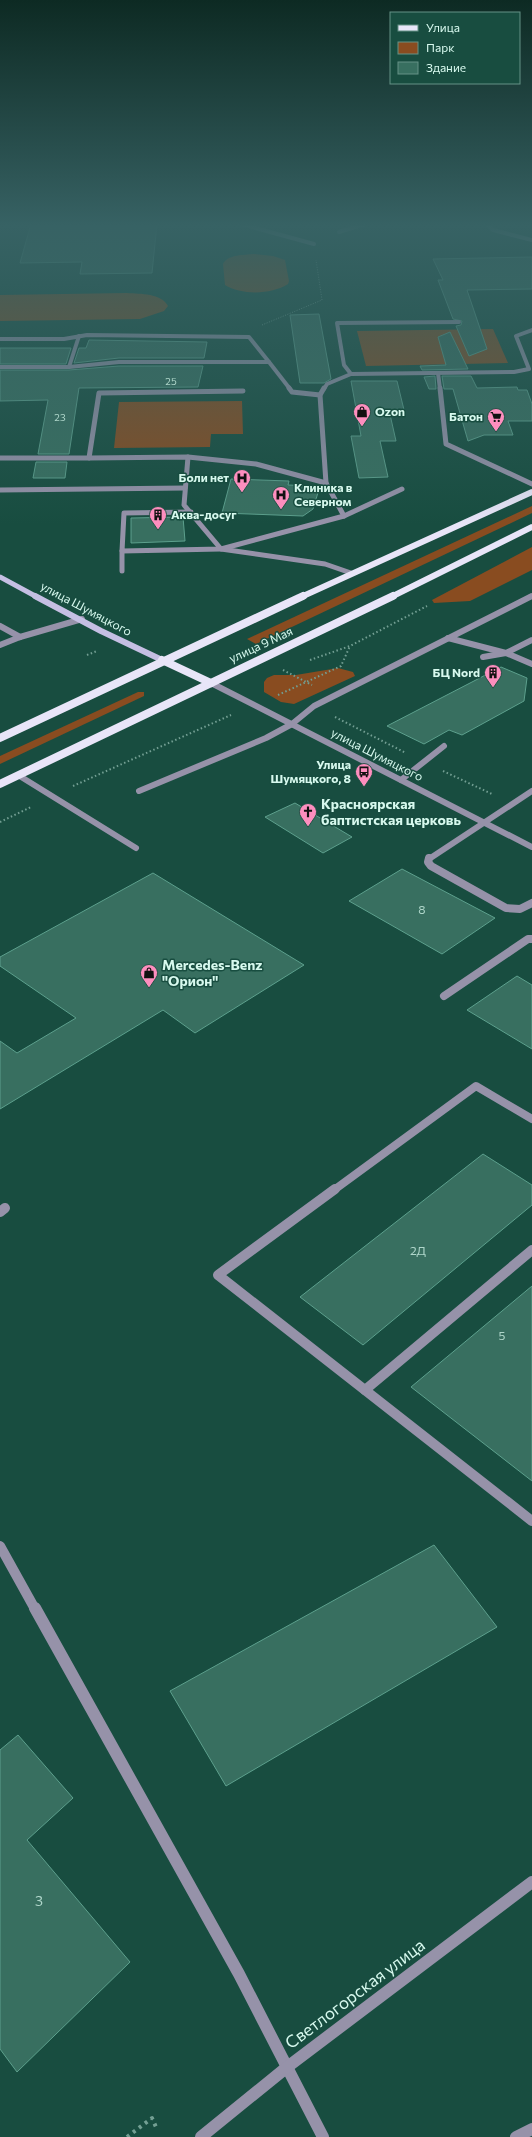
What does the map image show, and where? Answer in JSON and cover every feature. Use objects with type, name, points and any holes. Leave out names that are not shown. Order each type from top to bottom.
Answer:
[{"type":"main road","name":"улица 9 Мая","points":[[0,738],[162,660],[532,492]]},
{"type":"main road","name":"улица 9 Мая","points":[[0,784],[532,527]]},
{"type":"main road","points":[[162,660],[211,683]]},
{"type":"street","points":[[337,324],[344,365],[351,374]]},
{"type":"street","points":[[344,516],[326,483],[320,395],[327,384],[351,374],[514,372],[529,369],[516,336],[532,330]]},
{"type":"street","points":[[69,367],[79,336]]},
{"type":"street","points":[[0,339],[64,339],[79,336],[249,337],[292,392],[320,395]]},
{"type":"street","points":[[0,367],[69,367],[119,362],[269,362]]},
{"type":"street","points":[[438,373],[446,444],[532,484]]},
{"type":"street","points":[[89,458],[99,393],[243,391]]},
{"type":"street","points":[[0,458],[188,457],[256,464],[326,483]]},
{"type":"street","points":[[188,457],[184,505],[221,549]]},
{"type":"street","points":[[0,490],[185,488]]},
{"type":"street","points":[[221,549],[344,516],[402,489]]},
{"type":"street","points":[[122,571],[124,513],[191,512]]},
{"type":"street","points":[[122,552],[221,549],[325,564],[351,573]]},
{"type":"street","name":"улица Шумяцкого","points":[[0,577],[162,660]]},
{"type":"street","points":[[139,790],[266,738],[292,724],[314,706],[532,596]]},
{"type":"street","points":[[0,645],[20,637],[82,620]]},
{"type":"street","points":[[0,626],[20,637]]},
{"type":"street","points":[[448,638],[506,653],[532,664]]},
{"type":"street","points":[[483,657],[506,653],[532,640]]},
{"type":"street","name":"улица Шумяцкого","points":[[211,683],[532,847]]},
{"type":"street","points":[[401,780],[444,746]]},
{"type":"street","points":[[18,776],[136,848]]},
{"type":"street","points":[[532,791],[429,858],[428,862],[431,866],[506,908],[516,910],[525,908],[532,903]]},
{"type":"street","points":[[444,996],[528,939],[532,939]]},
{"type":"street","points":[[532,1119],[476,1086],[218,1275],[532,1521]]},
{"type":"street","points":[[365,1390],[532,1250]]},
{"type":"street","points":[[0,1546],[239,1974],[286,2068],[323,2137]]},
{"type":"street","name":"Светлогорская улица","points":[[201,2137],[286,2068],[532,1882]]},
{"type":"street","points":[[516,2137],[532,2128]]},
{"type":"path","points":[[249,337],[247,331],[265,324]]},
{"type":"path","points":[[307,661],[350,646],[427,606]]},
{"type":"path","points":[[275,697],[341,666],[350,646]]},
{"type":"path","points":[[87,655],[99,650]]},
{"type":"path","points":[[286,669],[283,670],[334,697]]},
{"type":"path","points":[[0,822],[223,717]]},
{"type":"path","points":[[128,2137],[152,2118],[156,2127]]},
{"type":"green space","points":[[493,329],[508,363],[366,366],[357,331]]},
{"type":"green space","points":[[242,401],[243,434],[211,434],[210,447],[114,448],[119,402]]},
{"type":"green space","points":[[532,506],[532,513],[256,644],[247,639]]},
{"type":"green space","points":[[532,547],[532,570],[470,601],[434,603],[432,600]]},
{"type":"green space","points":[[338,668],[353,672],[355,676],[294,704],[281,702],[264,692],[264,682],[267,678],[274,675],[296,675]]},
{"type":"green space","points":[[138,692],[144,692],[144,696],[0,764],[0,756]]},
{"type":"building","points":[[291,324],[321,324],[331,379],[324,383],[300,383]]},
{"type":"building","points":[[461,324],[478,324],[487,349],[469,356],[456,326]]},
{"type":"building","points":[[450,332],[468,369],[422,370],[420,366],[446,365],[438,337]]},
{"type":"building","points":[[89,340],[207,342],[204,358],[119,358],[74,363],[79,348],[86,348]]},
{"type":"building","points":[[0,348],[71,348],[66,364],[0,364]]},
{"type":"building","points":[[119,366],[203,366],[198,387],[79,388],[69,454],[38,454],[48,400],[0,401],[0,370],[69,370]]},
{"type":"building","points":[[435,376],[436,389],[429,389],[424,377]]},
{"type":"building","points":[[442,376],[471,376],[477,388],[517,387],[518,390],[527,390],[532,404],[532,421],[508,421],[513,435],[484,435],[468,441],[453,389],[444,389]]},
{"type":"building","points":[[351,381],[397,381],[404,410],[389,410],[396,441],[380,441],[388,477],[359,478],[351,436],[361,436]]},
{"type":"building","points":[[36,462],[67,462],[65,478],[33,478]]},
{"type":"building","points":[[231,479],[289,481],[288,485],[320,486],[313,509],[303,516],[222,513]]},
{"type":"building","name":"Аква-досуг","points":[[183,517],[185,541],[131,543],[131,518]]},
{"type":"building","points":[[501,667],[527,678],[524,701],[462,735],[449,730],[424,744],[387,726]]},
{"type":"building","name":"Красноярская баптистская церковь","points":[[295,803],[352,837],[323,853],[265,817]]},
{"type":"building","points":[[402,869],[495,918],[442,954],[349,901]]},
{"type":"building","name":"Mercedes-Benz \"Орион\"","points":[[153,873],[304,965],[195,1033],[163,1010],[0,1109],[0,1041],[17,1053],[76,1018],[0,966],[0,957]]},
{"type":"building","points":[[517,976],[532,985],[532,1049],[467,1010]]},
{"type":"building","points":[[483,1154],[532,1185],[532,1205],[363,1345],[300,1297]]},
{"type":"building","points":[[532,1286],[532,1481],[411,1387]]},
{"type":"building","points":[[434,1545],[497,1627],[226,1786],[170,1691]]},
{"type":"building","points":[[18,1735],[73,1798],[27,1840],[130,1962],[17,2072],[0,2049],[0,1750]]},
{"type":"place","name":"Ozon","points":[[362,427]]},
{"type":"place","name":"Батон","points":[[496,432]]},
{"type":"place","name":"Боли нет","points":[[242,493]]},
{"type":"place","name":"Клиника в Северном","points":[[281,510]]},
{"type":"place","name":"Аква-досуг","points":[[158,530]]},
{"type":"place","name":"БЦ Nord","points":[[493,688]]},
{"type":"place","name":"Улица Шумяцкого, 8","points":[[364,787]]},
{"type":"place","name":"Красноярская баптистская церковь","points":[[308,827]]},
{"type":"place","name":"Mercedes-Benz \"Орион\"","points":[[149,988]]}]
